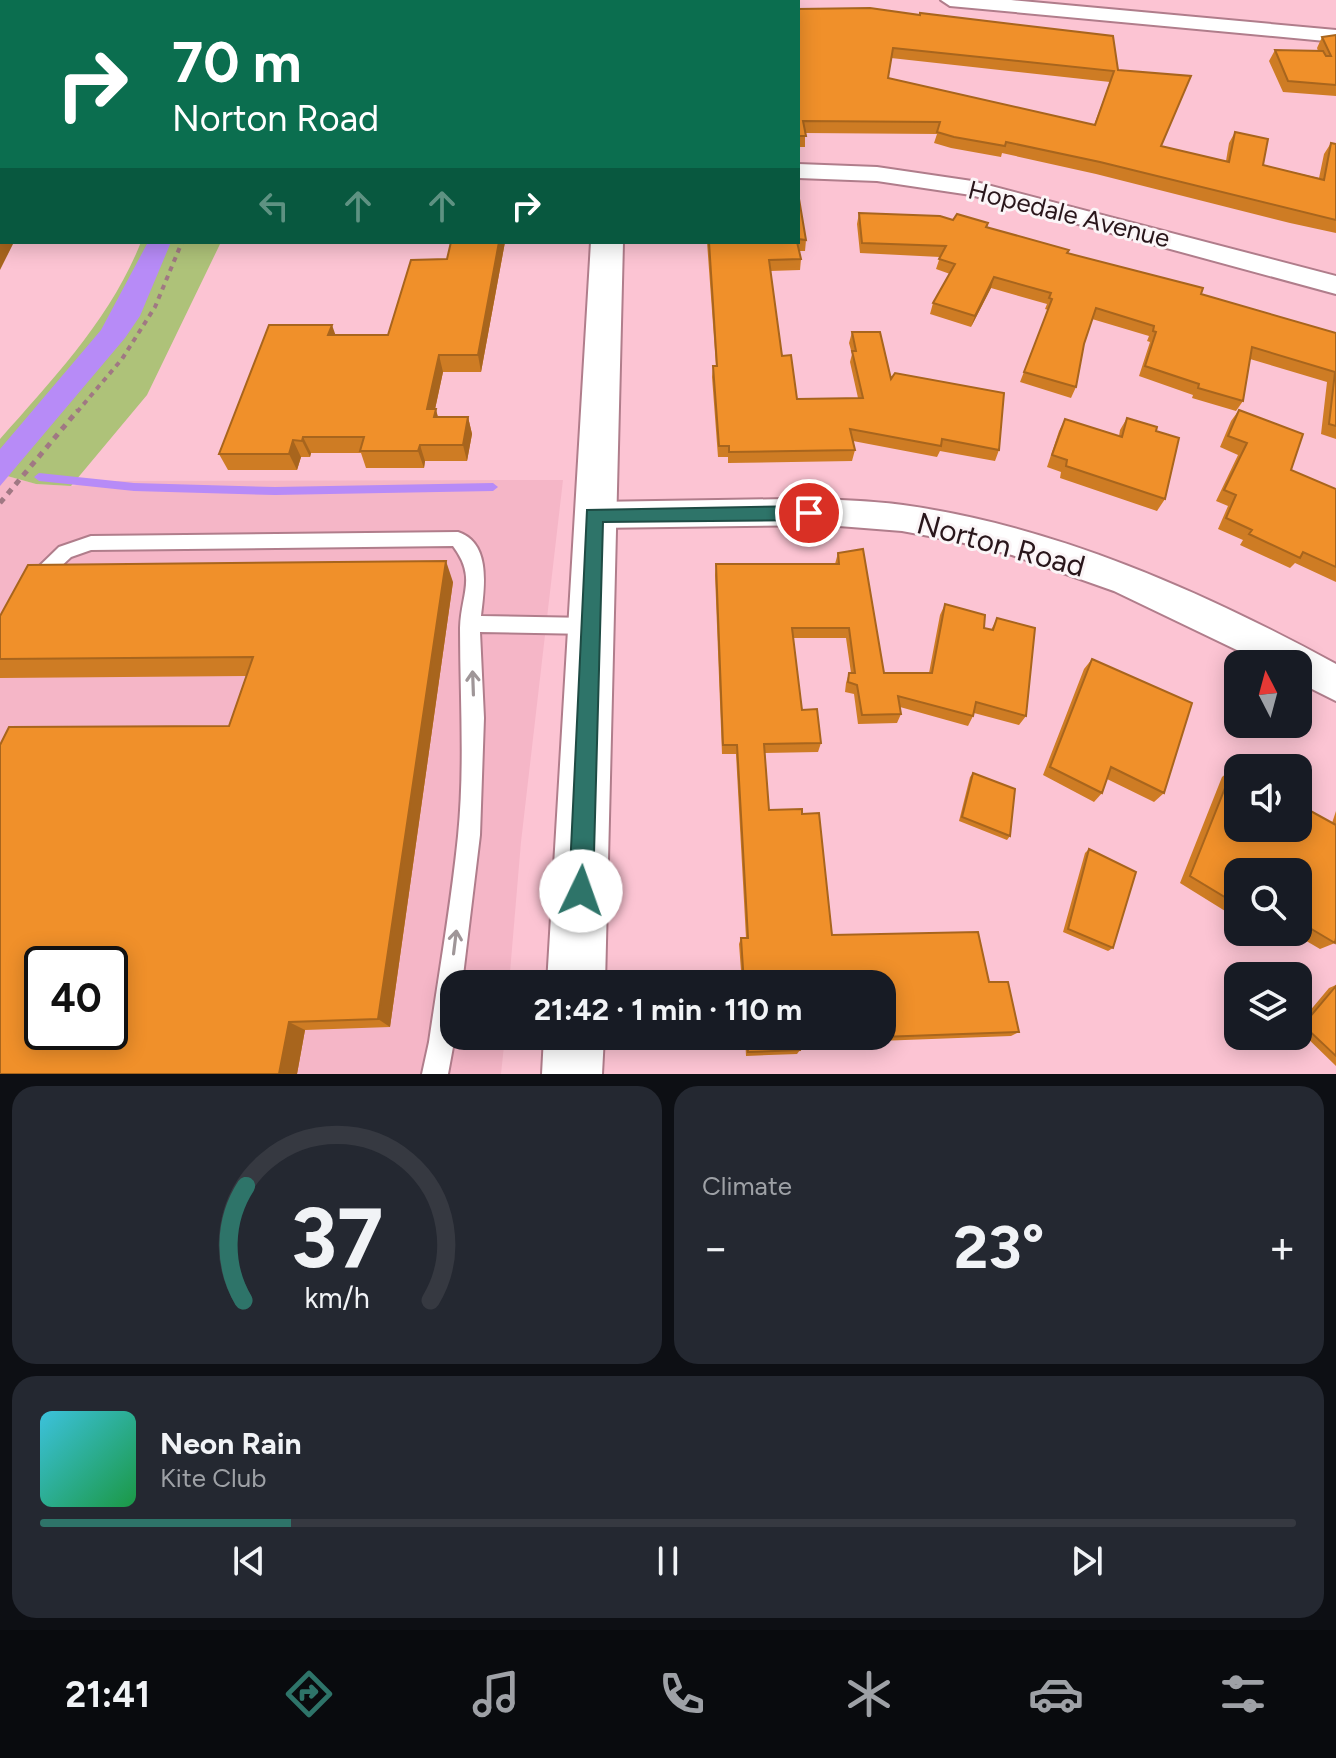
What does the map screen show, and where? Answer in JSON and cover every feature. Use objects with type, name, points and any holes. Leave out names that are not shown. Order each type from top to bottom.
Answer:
[{"type":"street","points":[[950,0],[1336,36]]},
{"type":"street","name":"Hopedale Avenue","points":[[800,171],[877,174],[972,188],[1336,285]]},
{"type":"street","points":[[577,970],[587,782],[594,515],[607,244]]},
{"type":"street","name":"Norton Road","points":[[594,515],[841,513],[905,518],[960,528],[1068,561],[1150,592],[1223,624],[1336,684]]},
{"type":"street","points":[[572,1074],[573,1050]]},
{"type":"lane","points":[[23,591],[65,552],[91,543],[458,539],[474,560],[476,582],[470,624],[474,718],[469,835],[442,1042],[435,1074]]},
{"type":"lane","points":[[470,624],[590,626]]},
{"type":"path","points":[[0,503],[122,359],[155,307],[181,244]]},
{"type":"shaded area","points":[[147,244],[170,244],[140,316],[125,338],[0,486],[0,449],[101,330]]},
{"type":"shaded area","points":[[0,474],[36,484],[71,486],[100,481],[563,480],[521,842],[510,970],[440,970],[440,1050],[504,1050],[501,1074],[0,1074]]},
{"type":"green space","points":[[140,244],[220,244],[147,395],[71,486],[36,484],[0,474],[0,439],[79,346],[129,270]]},
{"type":"building","points":[[870,8],[1113,36],[1118,70],[1191,76],[1161,146],[1229,162],[1235,132],[1268,139],[1263,165],[1324,180],[1331,143],[1336,144],[1336,220],[1100,162],[1006,142],[1005,146],[954,137],[937,132],[940,122],[803,121],[806,136],[800,136],[800,9]],"holes":[[[893,48],[1114,71],[1095,125],[888,78]]]},
{"type":"building","points":[[1336,35],[1336,85],[1288,81],[1275,50],[1323,51],[1326,56],[1331,56],[1322,37]]},
{"type":"building","points":[[800,205],[806,240],[800,239]]},
{"type":"building","points":[[859,213],[940,216],[953,220],[957,214],[988,223],[986,227],[1069,250],[1067,253],[1203,288],[1201,294],[1336,333],[1336,426],[1329,424],[1335,372],[1252,347],[1243,401],[1198,388],[1199,384],[1145,366],[1156,332],[1153,331],[1154,326],[1096,308],[1084,344],[1076,387],[1024,372],[1052,299],[1049,298],[1051,293],[994,277],[975,316],[933,303],[955,264],[939,259],[946,246],[862,243]]},
{"type":"building","points":[[451,244],[499,244],[478,355],[439,355],[427,409],[436,409],[434,417],[468,417],[463,445],[420,445],[418,451],[360,451],[364,437],[303,437],[302,441],[293,440],[289,454],[219,454],[269,325],[332,325],[328,335],[388,335],[411,260],[447,259]]},
{"type":"building","points":[[709,244],[797,244],[801,259],[769,260],[782,356],[791,355],[797,399],[863,398],[852,351],[856,351],[852,332],[880,332],[891,379],[895,373],[1004,393],[999,450],[942,439],[941,446],[850,429],[855,450],[729,452],[729,446],[719,446],[713,366],[717,366]]},
{"type":"building","points":[[1239,410],[1303,434],[1291,470],[1336,489],[1336,567],[1303,552],[1300,558],[1249,534],[1252,530],[1226,518],[1236,495],[1224,490],[1247,443],[1228,436]]},
{"type":"building","points":[[1127,418],[1179,438],[1165,499],[1066,466],[1067,460],[1052,455],[1065,419],[1122,437]]},
{"type":"building","points":[[863,549],[884,673],[932,673],[945,604],[985,615],[984,628],[993,630],[997,618],[1035,628],[1026,716],[976,702],[973,716],[898,696],[901,714],[862,715],[857,685],[848,682],[849,673],[855,673],[849,628],[792,628],[802,710],[817,709],[821,743],[764,744],[769,810],[802,809],[802,814],[819,813],[832,935],[978,932],[989,982],[1008,982],[1019,1032],[896,1036],[896,970],[743,970],[741,938],[748,938],[737,745],[723,745],[716,564],[839,564],[838,553]]},
{"type":"building","points":[[446,561],[378,1019],[289,1022],[279,1074],[0,1074],[0,745],[9,727],[229,726],[253,657],[0,659],[0,616],[28,565]]},
{"type":"building","points":[[1092,659],[1192,703],[1164,793],[1111,767],[1102,793],[1050,767]]},
{"type":"building","points":[[973,773],[1015,789],[1010,836],[962,817]]},
{"type":"building","points":[[1224,791],[1224,842],[1312,842],[1312,812],[1336,825],[1335,943],[1312,929],[1312,858],[1224,858],[1224,897],[1190,876]]},
{"type":"building","points":[[1089,849],[1136,872],[1113,948],[1068,929]]},
{"type":"building","points":[[1336,986],[1336,1056],[1312,1033],[1312,1014]]},
{"type":"building","points":[[748,1050],[800,1050],[748,1052]]},
{"type":"waterway","points":[[39,477],[134,487],[275,491],[493,487]]},
{"type":"route","points":[[581,891],[594,515],[809,513]]}]
